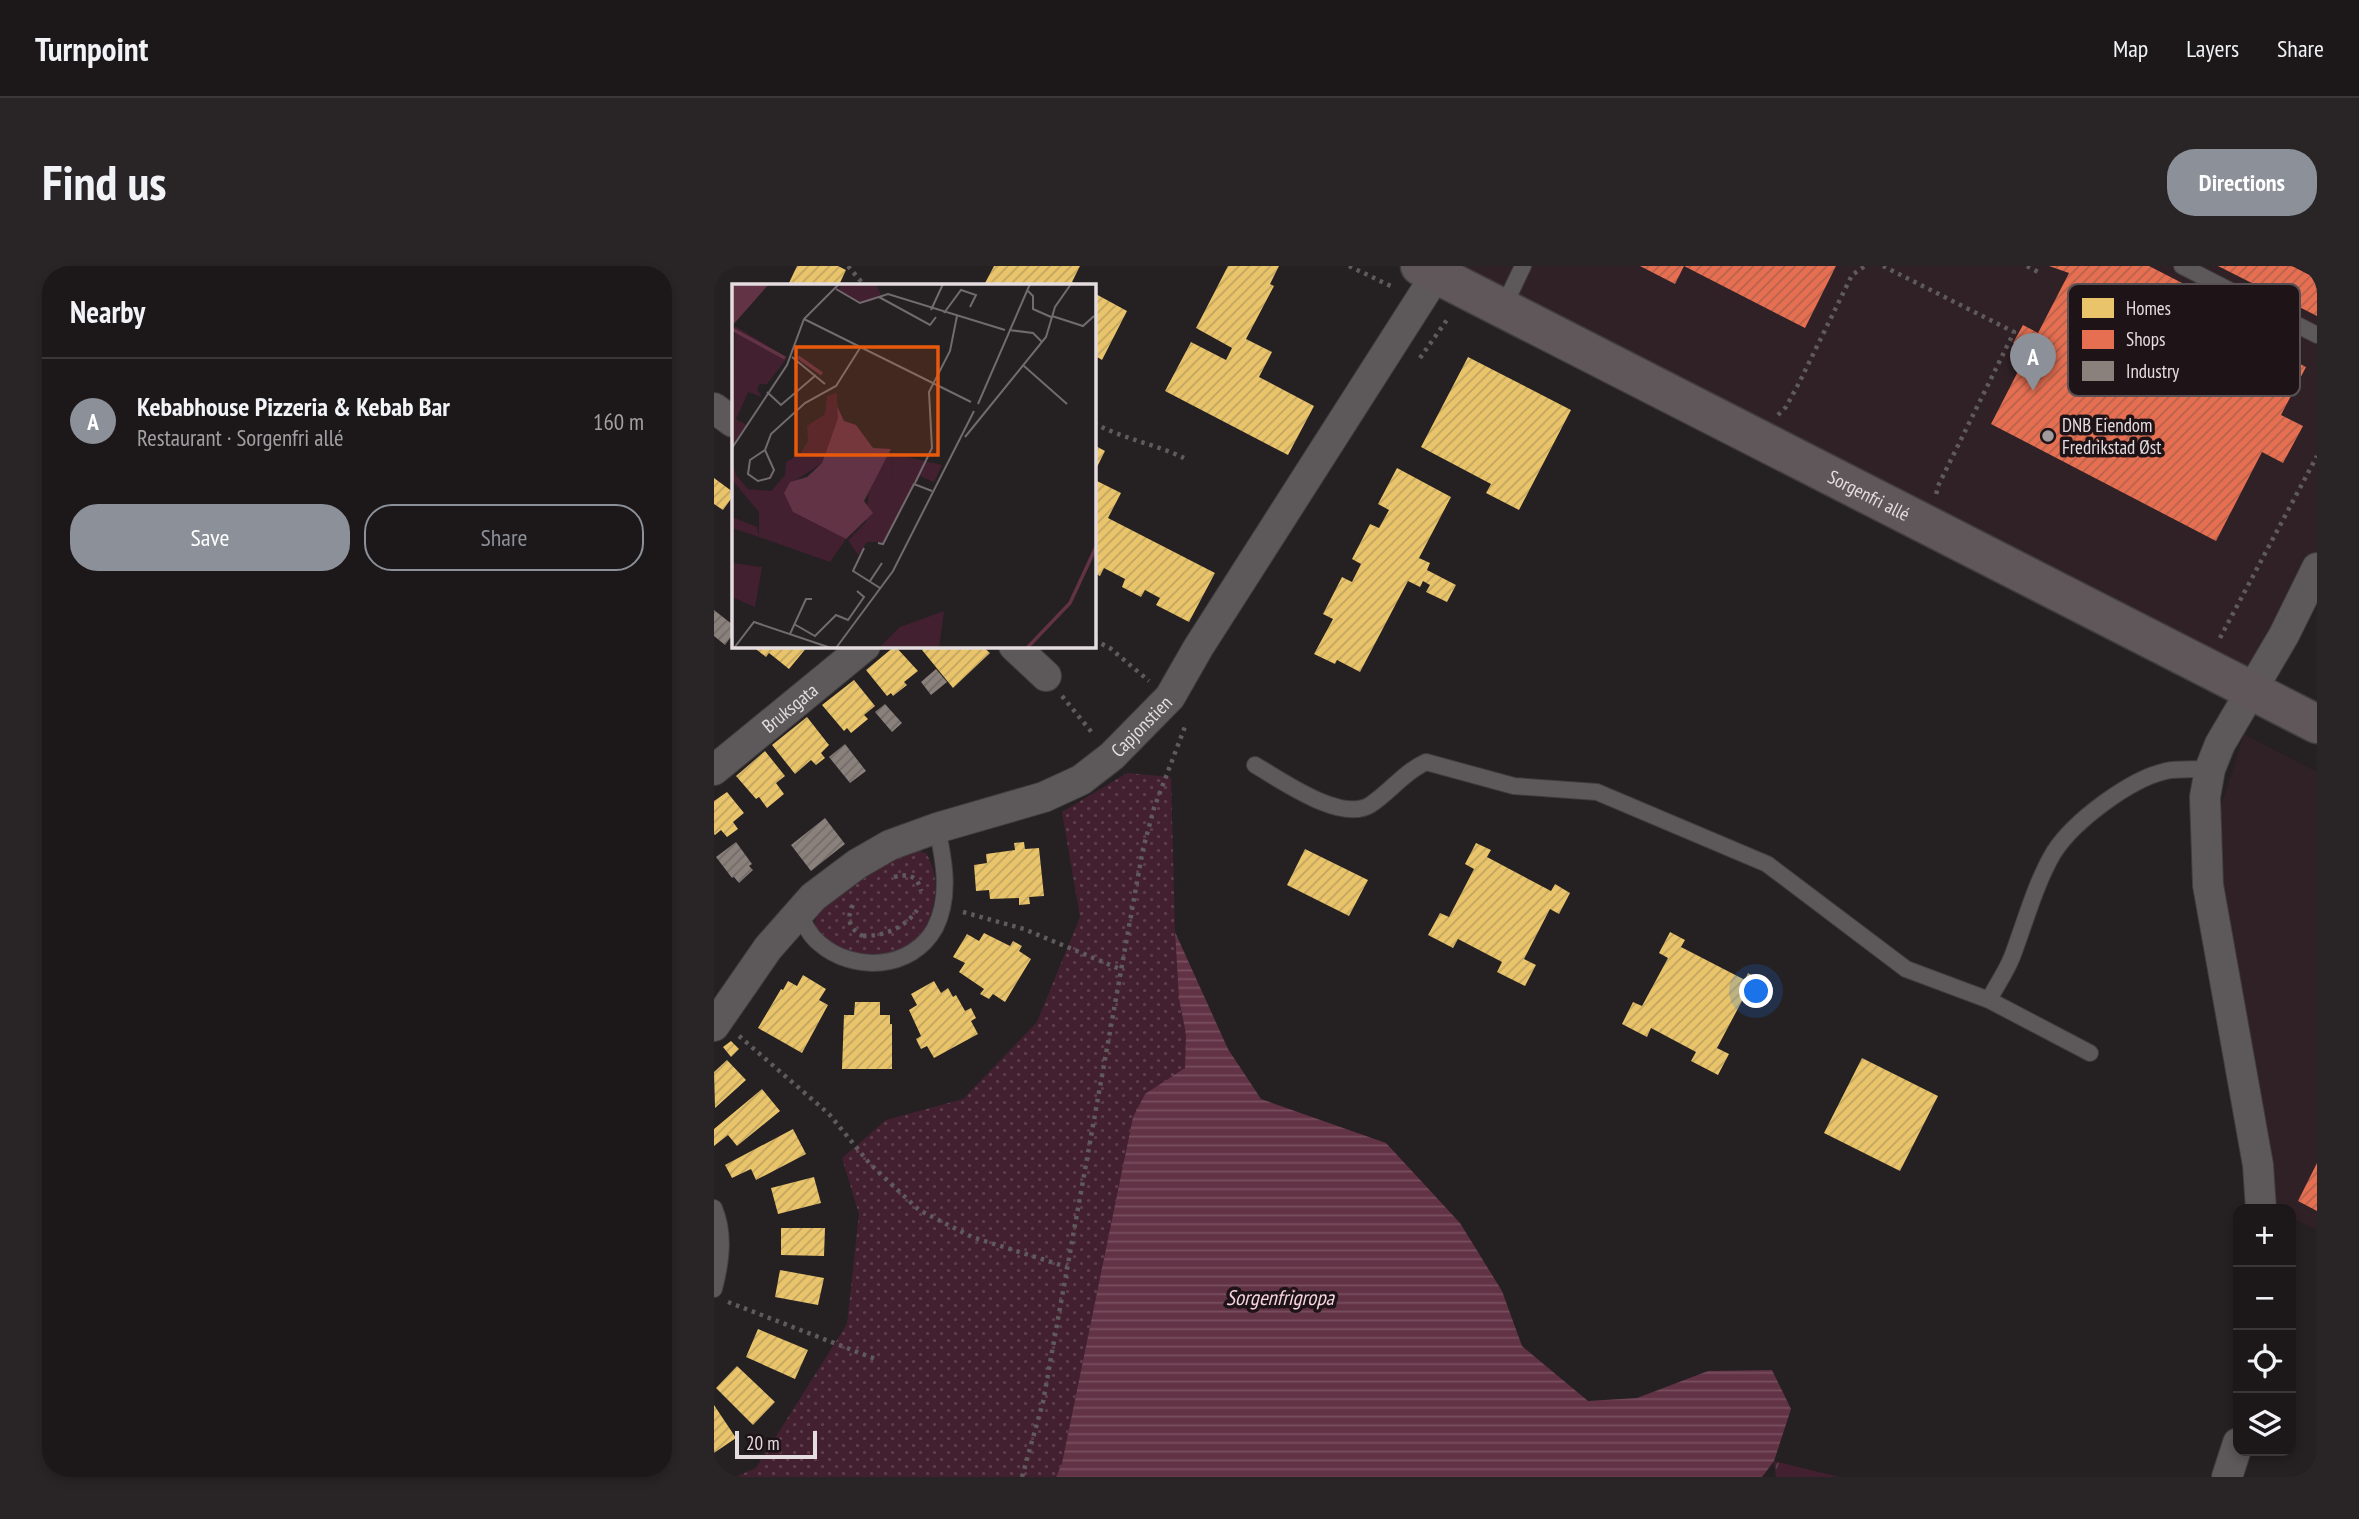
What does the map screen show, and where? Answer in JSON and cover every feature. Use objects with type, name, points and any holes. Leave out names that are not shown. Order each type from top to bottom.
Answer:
[{"type":"street","name":"Sorgenfri allé","points":[[1428,270],[2317,724]]},
{"type":"street","name":"Capjonstien","points":[[716,1024],[768,948],[799,912],[813,897],[857,864],[890,845],[937,828],[1044,797],[1081,780],[1112,756],[1170,697],[1428,270]]},
{"type":"street","points":[[714,408],[732,421]]},
{"type":"street","points":[[2261,1204],[2258,1164],[2208,885],[2205,797],[2210,769],[2220,744],[2284,635],[2317,568]]},
{"type":"street","name":"Bruksgata","points":[[714,770],[863,648]]},
{"type":"street","points":[[1016,648],[1046,676]]},
{"type":"street","points":[[2227,1477],[2234,1456]]},
{"type":"lane","points":[[1503,308],[1523,266]]},
{"type":"lane","points":[[2182,266],[2217,284]]},
{"type":"lane","points":[[2300,326],[2317,335]]},
{"type":"lane","points":[[1255,765],[1316,800],[1349,810],[1368,806],[1412,768],[1426,762],[1514,786],[1597,792],[1767,864],[1906,969],[1989,1000],[2090,1053]]},
{"type":"lane","points":[[1989,1000],[2010,961],[2055,850],[2083,820],[2097,807],[2134,785],[2166,771],[2210,769]]},
{"type":"lane","points":[[799,912],[817,942],[831,952],[858,962],[888,962],[901,959],[915,951],[935,928],[942,907],[944,872],[937,828]]},
{"type":"lane","points":[[714,1208],[721,1239],[714,1289]]},
{"type":"path","points":[[848,266],[863,284]]},
{"type":"path","points":[[1768,418],[1778,415],[1786,407],[1852,275],[1865,266]]},
{"type":"path","points":[[1883,266],[2014,332],[1938,486],[1938,502],[1951,517],[1942,534]]},
{"type":"path","points":[[2027,266],[2042,274]]},
{"type":"path","points":[[1096,424],[1113,434],[1164,448],[1184,458]]},
{"type":"path","points":[[2205,667],[2317,456]]},
{"type":"path","points":[[1046,676],[1112,756]]},
{"type":"path","points":[[1022,1477],[1043,1402],[1143,849],[1154,808],[1187,721]]},
{"type":"path","points":[[859,896],[849,911],[849,917],[852,929],[863,936],[892,930],[909,921],[918,909],[921,892],[917,880],[905,875],[887,880]]},
{"type":"path","points":[[942,907],[1024,929],[1121,969]]},
{"type":"path","points":[[858,962],[863,936]]},
{"type":"path","points":[[716,1024],[754,1046],[830,1114],[870,1164],[919,1210],[972,1237],[1067,1267]]},
{"type":"path","points":[[727,1302],[878,1360]]},
{"type":"shaded area","points":[[1440,266],[2317,266],[2317,568],[2251,690]]},
{"type":"shaded area","points":[[2244,734],[2317,772],[2317,1230],[2296,1220],[2296,1204],[2274,1204],[2222,876],[2221,806]]},
{"type":"green space","points":[[1127,773],[1171,777],[1175,932],[1179,999],[1186,1034],[1185,1069],[1145,1094],[1133,1117],[1062,1463],[1056,1477],[735,1477],[756,1468],[847,1324],[859,1214],[842,1158],[886,1120],[963,1099],[1037,1022],[1080,917],[1062,812]]},
{"type":"green space","points":[[918,851],[926,853],[932,866],[935,878],[934,898],[923,930],[907,946],[886,954],[864,955],[827,942],[817,931],[816,918],[827,905],[884,864]]},
{"type":"green space","points":[[1774,1461],[1839,1477],[1776,1477]]},
{"type":"water","name":"Sorgenfrigropa","points":[[1175,932],[1228,1049],[1261,1099],[1386,1143],[1460,1223],[1502,1291],[1522,1346],[1588,1401],[1637,1398],[1708,1371],[1772,1370],[1791,1409],[1774,1461],[1762,1477],[1056,1477],[1062,1463],[1133,1117],[1145,1094],[1185,1068],[1186,1034],[1179,999]]},
{"type":"building: Homes","points":[[797,266],[838,266],[846,270],[839,284],[788,284]]},
{"type":"building: Homes","points":[[994,266],[1080,266],[1072,282],[1076,284],[985,284]]},
{"type":"building: Homes","points":[[1228,266],[1279,266],[1270,284],[1274,286],[1246,339],[1272,352],[1259,377],[1314,406],[1288,455],[1165,391],[1191,342],[1226,360],[1232,348],[1196,328]]},
{"type":"building: Homes","points":[[1096,294],[1127,311],[1102,360],[1096,356]]},
{"type":"building: Homes","points":[[1468,357],[1571,410],[1519,510],[1486,493],[1491,484],[1421,447]]},
{"type":"building: Homes","points":[[1096,446],[1105,451],[1096,469]]},
{"type":"building: Homes","points":[[1397,468],[1451,497],[1419,558],[1430,563],[1427,570],[1456,585],[1447,602],[1426,592],[1430,585],[1423,581],[1420,587],[1408,581],[1360,672],[1337,660],[1335,664],[1314,654],[1333,619],[1323,614],[1342,577],[1352,582],[1361,564],[1352,559],[1370,524],[1379,528],[1389,510],[1378,504]]},
{"type":"building: Homes","points":[[714,478],[732,491],[732,497],[723,510],[714,504]]},
{"type":"building: Homes","points":[[1096,480],[1121,493],[1108,518],[1215,573],[1189,622],[1156,605],[1160,598],[1145,590],[1141,597],[1122,587],[1125,579],[1104,568],[1100,576],[1096,574]]},
{"type":"building: Homes","points":[[755,648],[806,648],[789,669],[769,653],[766,657]]},
{"type":"building: Homes","points":[[893,648],[897,648],[918,671],[904,682],[907,685],[893,696],[891,693],[887,696],[866,670]]},
{"type":"building: Homes","points":[[984,648],[990,653],[953,688],[922,650]]},
{"type":"building: Homes","points":[[854,680],[875,706],[864,715],[868,719],[851,733],[847,728],[844,731],[822,705]]},
{"type":"building: Homes","points":[[807,717],[829,745],[821,753],[825,758],[816,765],[811,760],[795,774],[772,745]]},
{"type":"building: Homes","points":[[765,751],[785,776],[776,783],[784,794],[767,808],[736,776]]},
{"type":"building: Homes","points":[[727,792],[744,813],[733,822],[738,829],[727,837],[721,830],[714,834],[714,801]]},
{"type":"building: Homes","points":[[1024,842],[1025,849],[1039,848],[1044,896],[1029,897],[1030,904],[1019,905],[1019,898],[990,899],[989,890],[976,891],[974,865],[987,863],[986,854],[1015,850],[1014,843]]},
{"type":"building: Homes","points":[[1476,843],[1491,850],[1487,857],[1551,891],[1555,884],[1570,893],[1559,914],[1550,909],[1524,959],[1536,965],[1525,986],[1497,972],[1502,962],[1458,939],[1453,948],[1428,935],[1440,913],[1449,917],[1474,869],[1465,864]]},
{"type":"building: Homes","points":[[1305,849],[1368,880],[1349,916],[1287,885]]},
{"type":"building: Homes","points":[[1670,932],[1685,940],[1681,947],[1745,980],[1748,973],[1764,982],[1752,1004],[1743,999],[1717,1048],[1729,1054],[1718,1075],[1691,1061],[1696,1052],[1651,1028],[1647,1037],[1622,1024],[1633,1002],[1642,1006],[1668,958],[1659,953]]},
{"type":"building: Homes","points":[[984,933],[1010,946],[1013,941],[1022,946],[1019,951],[1031,959],[1005,1002],[993,994],[989,999],[980,994],[984,989],[959,972],[965,963],[953,957],[967,934],[979,941]]},
{"type":"building: Homes","points":[[803,975],[826,989],[819,1000],[828,1005],[802,1053],[758,1028],[781,989],[783,990],[788,981],[797,986]]},
{"type":"building: Homes","points":[[934,981],[941,993],[948,988],[953,997],[956,995],[965,1011],[971,1008],[976,1018],[971,1021],[978,1034],[934,1058],[927,1046],[921,1049],[916,1039],[921,1036],[909,1010],[917,1005],[911,994]]},
{"type":"building: Homes","points":[[855,1002],[880,1002],[880,1015],[890,1015],[892,1069],[842,1069],[844,1015],[854,1015]]},
{"type":"building: Homes","points":[[731,1041],[739,1049],[731,1057],[723,1047]]},
{"type":"building: Homes","points":[[1862,1058],[1938,1096],[1900,1171],[1824,1133]]},
{"type":"building: Homes","points":[[727,1060],[746,1080],[715,1108],[714,1072]]},
{"type":"building: Homes","points":[[762,1089],[780,1111],[737,1146],[728,1135],[714,1146],[714,1129]]},
{"type":"building: Homes","points":[[793,1129],[806,1154],[756,1180],[751,1169],[732,1178],[725,1165]]},
{"type":"building: Homes","points":[[814,1177],[821,1203],[778,1214],[771,1188]]},
{"type":"building: Homes","points":[[781,1228],[825,1228],[824,1256],[781,1255]]},
{"type":"building: Homes","points":[[780,1270],[824,1278],[818,1305],[775,1297]]},
{"type":"building: Homes","points":[[758,1329],[808,1350],[795,1379],[746,1357]]},
{"type":"building: Homes","points":[[737,1366],[775,1402],[753,1425],[716,1388]]},
{"type":"building: Homes","points":[[714,1405],[736,1438],[714,1453]]},
{"type":"building: Shops","points":[[1640,266],[1684,266],[1675,284]]},
{"type":"building: Shops","points":[[1684,266],[1836,266],[1805,328]]},
{"type":"building: Shops","points":[[2049,266],[2149,266],[2184,284],[2068,284],[2068,396],[2291,396],[2281,415],[2303,426],[2283,463],[2262,452],[2216,541],[1991,424],[2029,350],[2013,343],[2023,325],[2038,333],[2069,273]]},
{"type":"building: Shops","points":[[2218,266],[2292,266],[2317,279],[2317,316],[2300,307],[2300,284],[2254,284]]},
{"type":"building: Shops","points":[[2300,364],[2306,367],[2300,379]]},
{"type":"building: Shops","points":[[2317,1163],[2317,1211],[2298,1201]]},
{"type":"building: Industry","points":[[714,610],[732,624],[732,635],[725,645],[714,636]]},
{"type":"building: Industry","points":[[936,669],[947,682],[931,695],[921,682]]},
{"type":"building: Industry","points":[[885,704],[902,723],[892,732],[875,712]]},
{"type":"building: Industry","points":[[845,744],[866,771],[850,783],[829,757]]},
{"type":"building: Industry","points":[[825,818],[845,844],[811,871],[791,845]]},
{"type":"building: Industry","points":[[736,842],[752,864],[749,866],[753,870],[739,883],[716,857]]},
{"type":"place","name":"Kebabhouse Pizzeria & Kebab Bar","points":[[2033,391]]},
{"type":"place","name":"DNB Eiendom Fredrikstad Øst","points":[[2048,436]]}]
